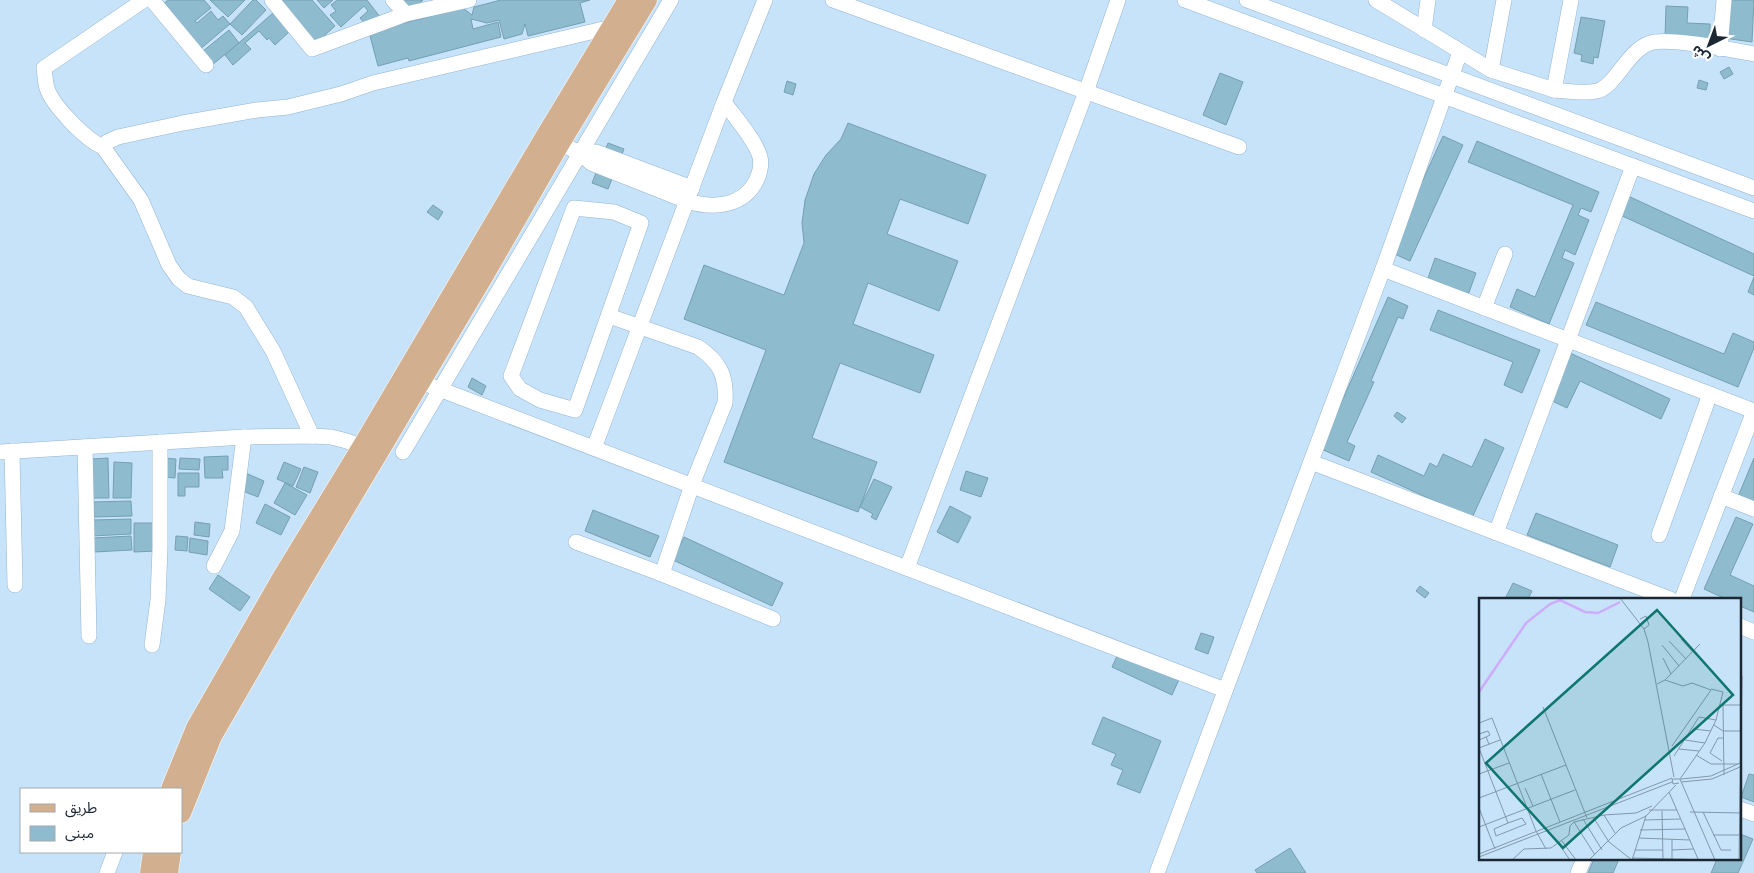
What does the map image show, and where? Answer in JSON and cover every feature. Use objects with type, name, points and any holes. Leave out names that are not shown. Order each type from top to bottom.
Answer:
[{"type":"main road","points":[[182,811],[212,736],[370,451],[552,140],[628,0]]},
{"type":"main road","points":[[552,140],[646,0]]},
{"type":"main road","points":[[171,788],[196,728],[278,586],[370,451]]},
{"type":"main road","points":[[150,873],[153,853]]},
{"type":"main road","points":[[168,873],[171,853]]},
{"type":"street","points":[[144,0],[44,68],[47,88],[75,128],[103,147],[140,200],[169,264],[179,279],[188,286],[233,297],[246,307],[273,351],[312,436]]},
{"type":"street","points":[[152,0],[206,65]]},
{"type":"street","points":[[272,0],[312,48],[406,14],[469,0]]},
{"type":"street","points":[[393,0],[406,14]]},
{"type":"street","points":[[403,452],[671,0]]},
{"type":"street","points":[[594,448],[724,102],[765,0]]},
{"type":"street","points":[[833,0],[1239,147]]},
{"type":"street","points":[[907,568],[1086,92],[1118,0]]},
{"type":"street","points":[[1185,0],[1754,211]]},
{"type":"street","points":[[1247,0],[1754,188]]},
{"type":"street","points":[[1376,0],[1491,70],[1554,90],[1598,91],[1607,85],[1638,49],[1652,42],[1667,42],[1720,49],[1753,49]]},
{"type":"street","points":[[1424,30],[1428,0]]},
{"type":"street","points":[[1491,70],[1504,0]]},
{"type":"street","points":[[1554,90],[1571,0]]},
{"type":"street","points":[[1720,49],[1724,0]]},
{"type":"street","points":[[103,147],[107,142],[118,137],[182,123],[257,110],[288,107],[341,94],[373,83],[612,27]]},
{"type":"street","points":[[1157,873],[1383,269],[1460,52]]},
{"type":"street","points":[[552,140],[580,152],[596,152],[689,194],[700,205],[714,206],[732,202],[745,196],[761,171],[761,158],[757,148],[724,102]]},
{"type":"street","points":[[1496,533],[1633,166]]},
{"type":"street","points":[[574,208],[614,212],[641,223],[609,316],[576,410],[540,400],[520,389],[511,376],[574,208]]},
{"type":"street","points":[[1484,308],[1505,254]]},
{"type":"street","points":[[1383,269],[1754,411],[1682,598]]},
{"type":"street","points":[[609,316],[698,347],[711,355],[721,368],[726,388],[725,402],[692,485],[662,574]]},
{"type":"street","points":[[413,378],[1225,690]]},
{"type":"street","points":[[1659,535],[1710,394]]},
{"type":"street","points":[[15,586],[6,452],[244,437],[312,436],[331,437],[370,451]]},
{"type":"street","points":[[214,566],[232,532],[244,437]]},
{"type":"street","points":[[152,645],[158,600],[160,442]]},
{"type":"street","points":[[85,447],[90,636]]},
{"type":"street","points":[[1311,462],[1667,598]]},
{"type":"street","points":[[1721,496],[1754,509]]},
{"type":"street","points":[[576,542],[662,574],[773,619]]},
{"type":"street","points":[[1742,627],[1754,632]]},
{"type":"street","points":[[1742,810],[1754,814]]},
{"type":"street","points":[[107,873],[115,853]]},
{"type":"street","points":[[1578,873],[1584,860]]},
{"type":"building","points":[[168,0],[204,0],[211,8],[195,21],[197,23],[211,11],[218,20],[223,16],[230,24],[199,50],[162,5]]},
{"type":"building","points":[[210,0],[245,0],[228,17]]},
{"type":"building","points":[[253,0],[256,0],[266,10],[242,35],[230,24]]},
{"type":"building","points":[[280,0],[312,0],[335,26],[315,44]]},
{"type":"building","points":[[317,0],[333,0],[324,8]]},
{"type":"building","points":[[337,0],[367,0],[380,17],[368,27],[360,18],[368,11],[364,6],[341,27],[330,15],[336,11],[331,5]]},
{"type":"building","points":[[398,0],[423,0],[410,12]]},
{"type":"building","points":[[501,0],[590,0],[580,3],[585,22],[528,36],[525,24],[522,34],[504,39],[499,20],[487,23],[471,19],[473,29],[498,22],[501,37],[409,61],[408,58],[378,66],[369,32],[463,8],[472,15],[474,7]]},
{"type":"building","points":[[1729,0],[1754,0],[1752,42],[1724,38]]},
{"type":"building","points":[[1666,6],[1688,7],[1687,23],[1710,24],[1710,40],[1665,37]]},
{"type":"building","points":[[273,13],[289,32],[275,45],[269,38],[267,40],[259,31],[245,43],[251,49],[233,65],[225,55]]},
{"type":"building","points":[[1581,17],[1605,21],[1598,58],[1594,57],[1593,64],[1581,61],[1582,55],[1574,53]]},
{"type":"building","points":[[229,30],[239,43],[212,65],[202,52]]},
{"type":"building","points":[[1729,67],[1733,74],[1724,79],[1720,72]]},
{"type":"building","points":[[1220,73],[1243,82],[1226,125],[1203,115]]},
{"type":"building","points":[[1699,80],[1708,83],[1706,90],[1697,88]]},
{"type":"building","points":[[787,81],[796,84],[793,95],[784,92]]},
{"type":"building","points":[[848,123],[986,175],[968,224],[900,199],[887,234],[958,261],[939,311],[868,283],[853,324],[934,355],[920,393],[840,363],[812,438],[877,462],[858,512],[724,462],[766,350],[684,319],[704,265],[784,295],[804,243],[802,223],[805,200],[814,174],[826,155],[841,139]]},
{"type":"building","points":[[1443,136],[1463,145],[1410,261],[1390,252]]},
{"type":"building","points":[[1477,141],[1599,192],[1591,212],[1581,208],[1578,215],[1589,220],[1575,255],[1565,250],[1562,258],[1574,263],[1549,324],[1510,307],[1517,289],[1535,297],[1573,205],[1468,162]]},
{"type":"building","points":[[608,143],[624,149],[608,189],[592,183]]},
{"type":"building","points":[[1628,196],[1754,254],[1754,276],[1620,215]]},
{"type":"building","points":[[433,205],[443,212],[438,220],[427,212]]},
{"type":"building","points":[[1435,258],[1476,273],[1468,295],[1447,288],[1448,286],[1428,278]]},
{"type":"building","points":[[1754,277],[1754,295],[1748,292]]},
{"type":"building","points":[[1388,297],[1408,306],[1403,319],[1398,317],[1371,381],[1374,382],[1347,442],[1355,446],[1349,461],[1321,449]]},
{"type":"building","points":[[1596,302],[1724,354],[1733,333],[1754,342],[1754,348],[1738,387],[1586,325]]},
{"type":"building","points":[[1438,310],[1540,350],[1522,393],[1504,385],[1513,362],[1430,330]]},
{"type":"building","points":[[1570,353],[1670,399],[1661,419],[1580,381],[1567,408],[1548,399]]},
{"type":"building","points":[[472,378],[486,386],[482,395],[468,387]]},
{"type":"building","points":[[1397,412],[1406,418],[1402,423],[1394,416]]},
{"type":"building","points":[[1485,439],[1504,448],[1472,518],[1371,472],[1378,455],[1424,476],[1430,463],[1437,467],[1443,454],[1472,467]]},
{"type":"building","points":[[228,456],[228,470],[222,470],[223,478],[205,478],[204,457]]},
{"type":"building","points":[[108,458],[109,498],[93,498],[92,459]]},
{"type":"building","points":[[164,458],[176,459],[175,478],[162,477]]},
{"type":"building","points":[[180,458],[200,459],[199,470],[179,469]]},
{"type":"building","points":[[1754,458],[1754,507],[1737,499]]},
{"type":"building","points":[[114,462],[132,463],[131,498],[113,498]]},
{"type":"building","points":[[284,462],[301,469],[293,486],[277,479]]},
{"type":"building","points":[[304,467],[318,472],[310,493],[296,487]]},
{"type":"building","points":[[966,471],[988,478],[981,497],[960,490]]},
{"type":"building","points":[[243,472],[264,481],[258,497],[240,490]]},
{"type":"building","points":[[178,473],[199,473],[199,487],[185,487],[185,496],[178,496]]},
{"type":"building","points":[[874,479],[892,487],[876,520],[871,517],[873,514],[860,507]]},
{"type":"building","points":[[285,483],[307,495],[295,515],[274,503]]},
{"type":"building","points":[[131,501],[132,516],[94,517],[93,502]]},
{"type":"building","points":[[265,504],[290,517],[281,535],[256,523]]},
{"type":"building","points":[[950,506],[971,517],[958,543],[937,532]]},
{"type":"building","points":[[593,510],[659,536],[650,557],[585,531]]},
{"type":"building","points":[[1536,513],[1618,545],[1610,567],[1527,535]]},
{"type":"building","points":[[1736,517],[1753,524],[1730,575],[1754,586],[1754,612],[1742,607],[1742,598],[1724,598],[1704,589]]},
{"type":"building","points":[[131,519],[131,534],[92,536],[92,520]]},
{"type":"building","points":[[195,522],[210,524],[209,537],[194,535]]},
{"type":"building","points":[[134,523],[155,523],[156,551],[134,552]]},
{"type":"building","points":[[131,536],[132,550],[94,552],[93,538]]},
{"type":"building","points":[[176,536],[188,537],[187,551],[175,550]]},
{"type":"building","points":[[684,537],[783,583],[772,606],[673,560]]},
{"type":"building","points":[[190,538],[208,541],[207,555],[189,552]]},
{"type":"building","points":[[218,575],[250,597],[240,611],[209,589]]},
{"type":"building","points":[[1513,583],[1532,591],[1528,598],[1506,598]]},
{"type":"building","points":[[1420,586],[1429,593],[1425,598],[1416,591]]},
{"type":"building","points":[[1201,633],[1214,637],[1208,654],[1195,649]]},
{"type":"building","points":[[1122,645],[1182,673],[1172,695],[1112,667]]},
{"type":"building","points":[[1103,717],[1161,741],[1140,793],[1117,784],[1123,770],[1111,765],[1116,754],[1092,744]]},
{"type":"building","points":[[1749,774],[1754,775],[1754,802],[1742,797]]},
{"type":"building","points":[[1742,835],[1753,839],[1738,873],[1711,873],[1717,860],[1742,860]]},
{"type":"building","points":[[1290,848],[1306,873],[1257,873],[1255,870]]},
{"type":"building","points":[[1594,860],[1619,860],[1613,873],[1588,873]]}]
